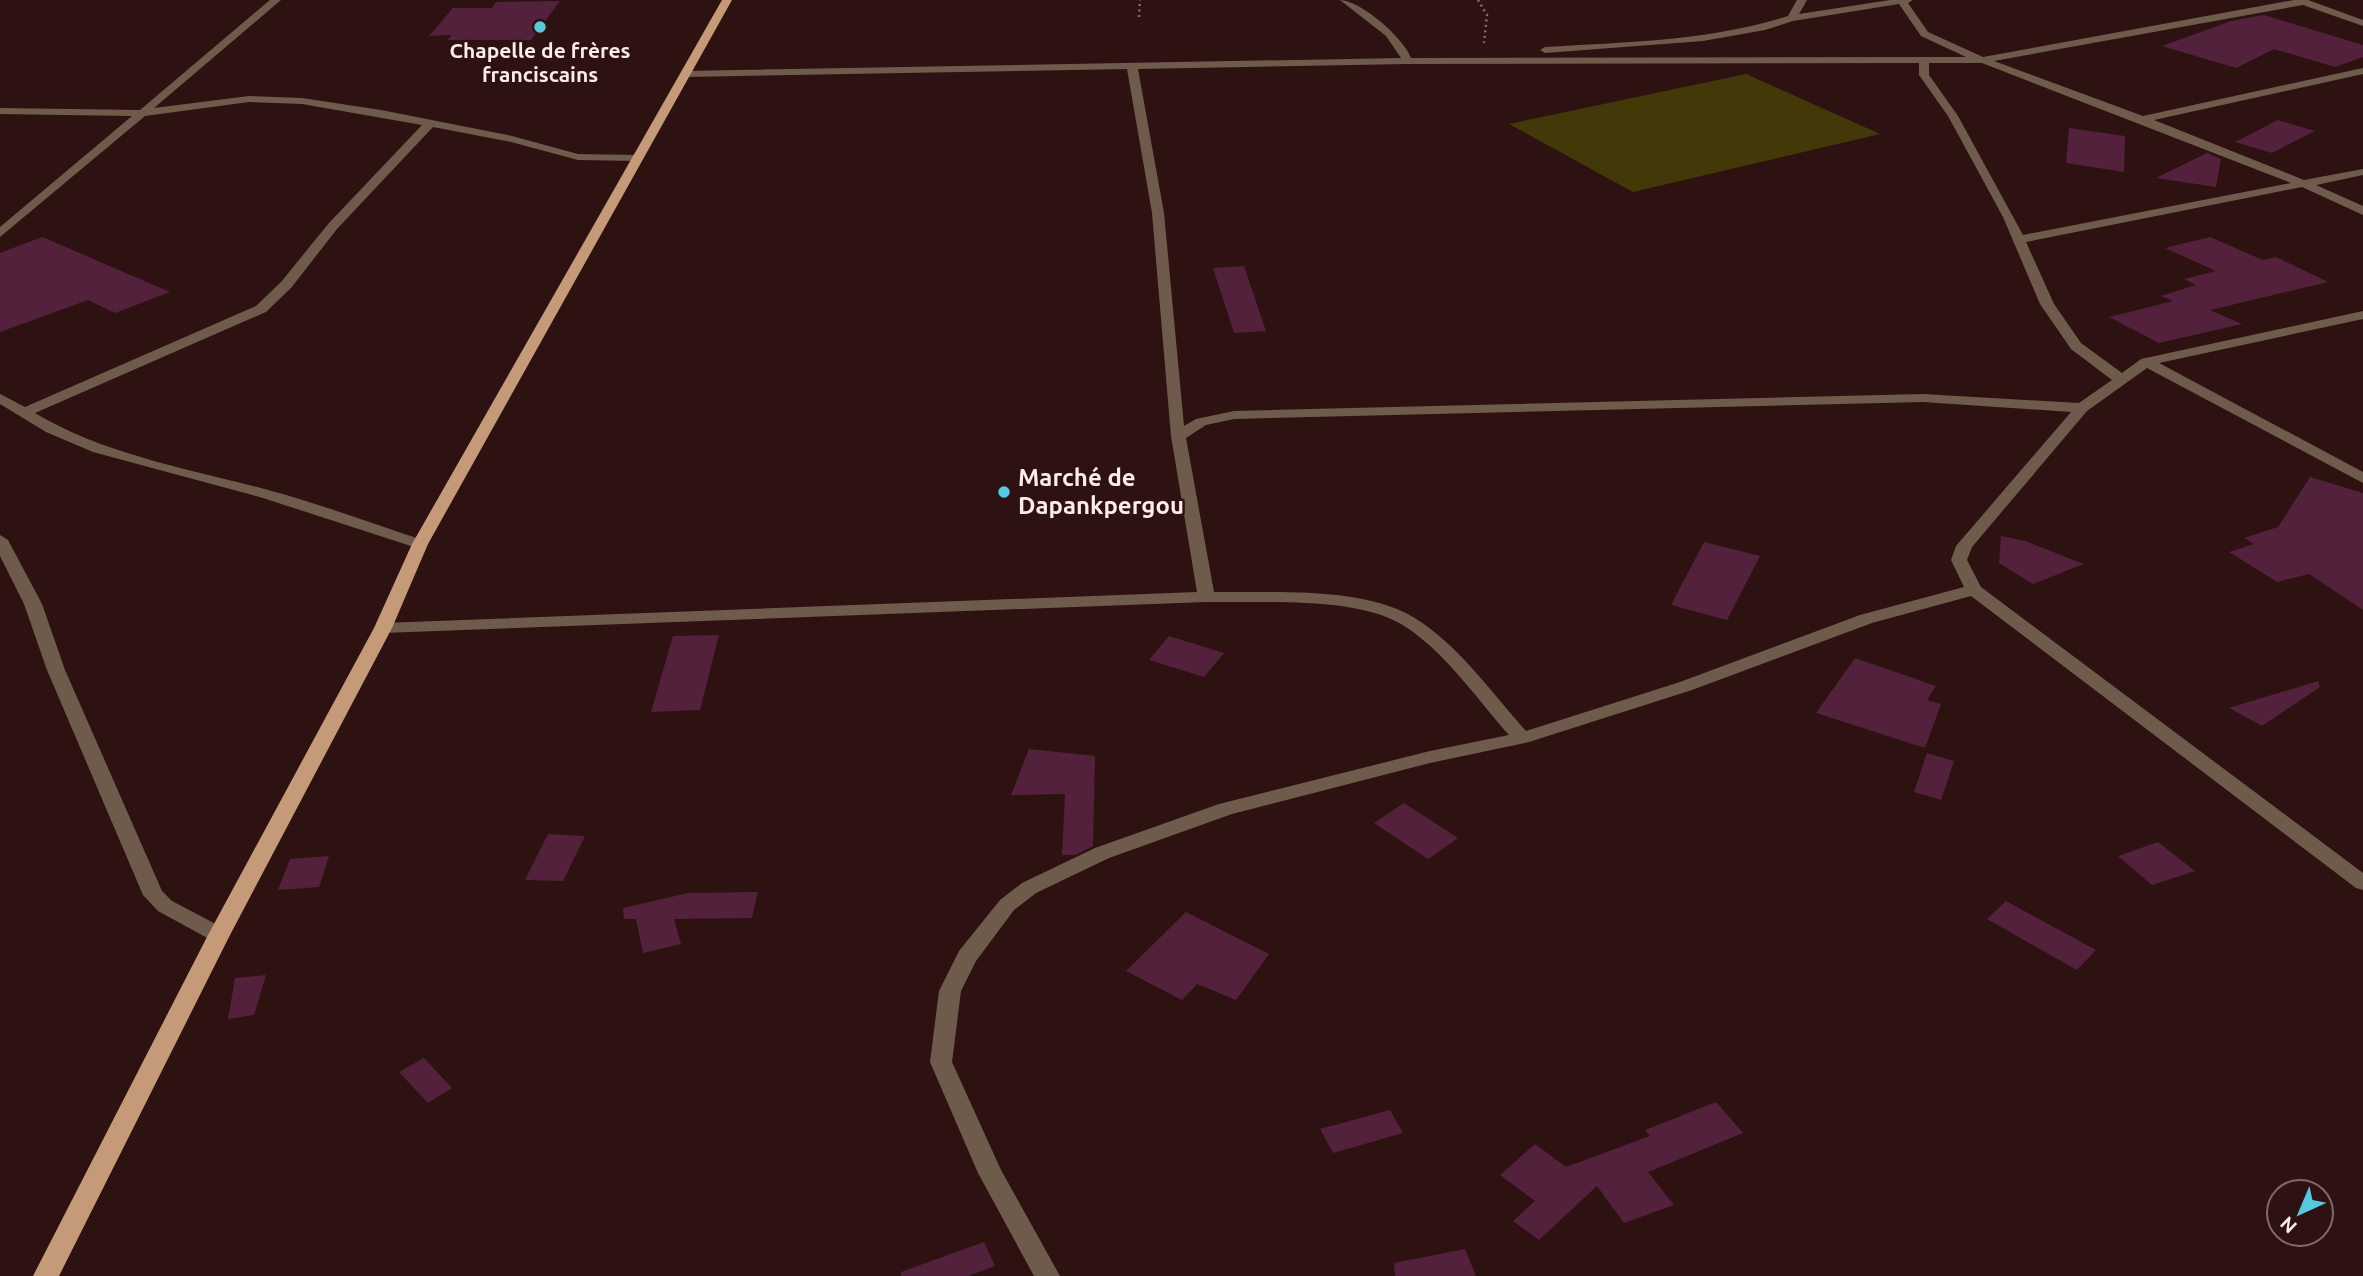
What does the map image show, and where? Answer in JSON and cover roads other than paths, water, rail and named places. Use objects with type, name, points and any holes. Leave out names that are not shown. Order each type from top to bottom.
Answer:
[{"type":"main road","points":[[46,1276],[219,935],[383,628],[420,544],[727,0]]},
{"type":"street","points":[[0,233],[276,0]]},
{"type":"street","points":[[1345,0],[1400,45],[1408,61]]},
{"type":"street","points":[[1792,19],[1802,0]]},
{"type":"street","points":[[1408,61],[1722,35],[1772,26],[1792,19],[1905,1],[1924,34],[1940,43],[2145,119],[2303,182],[2363,211]]},
{"type":"street","points":[[685,74],[1408,61],[1981,60],[2301,1],[2363,23]]},
{"type":"street","points":[[1924,60],[1924,75],[1960,128],[2020,239],[2047,304],[2076,346],[2122,380]]},
{"type":"street","points":[[1132,66],[1158,213],[1178,436],[1206,597]]},
{"type":"street","points":[[2145,119],[2363,71]]},
{"type":"street","points":[[0,111],[145,113],[249,99],[302,101],[512,139],[578,157],[638,158]]},
{"type":"street","points":[[25,412],[261,309],[286,285],[333,226],[430,123]]},
{"type":"street","points":[[2020,239],[2363,172]]},
{"type":"street","points":[[2363,314],[2146,362],[2082,408],[1964,546],[1959,560],[1973,590],[2363,883]]},
{"type":"street","points":[[2146,362],[2363,478]]},
{"type":"street","points":[[0,398],[51,429],[98,449],[319,510],[420,544]]},
{"type":"street","points":[[1178,436],[1201,422],[1234,415],[1923,398],[2082,408]]},
{"type":"street","points":[[0,540],[33,604],[61,683],[153,895],[165,906],[219,935]]},
{"type":"street","points":[[1047,1276],[990,1173],[941,1062],[950,991],[967,957],[1007,905],[1029,888],[1060,871],[1226,809],[1430,757],[1522,738],[1686,686],[1866,618],[1973,590]]},
{"type":"street","points":[[383,628],[1206,597],[1362,603],[1406,619],[1437,645],[1522,738]]},
{"type":"place","name":"Chapelle de frères franciscains","points":[[540,27]]},
{"type":"place","name":"Marché de Dapankpergou","points":[[1004,492]]}]
